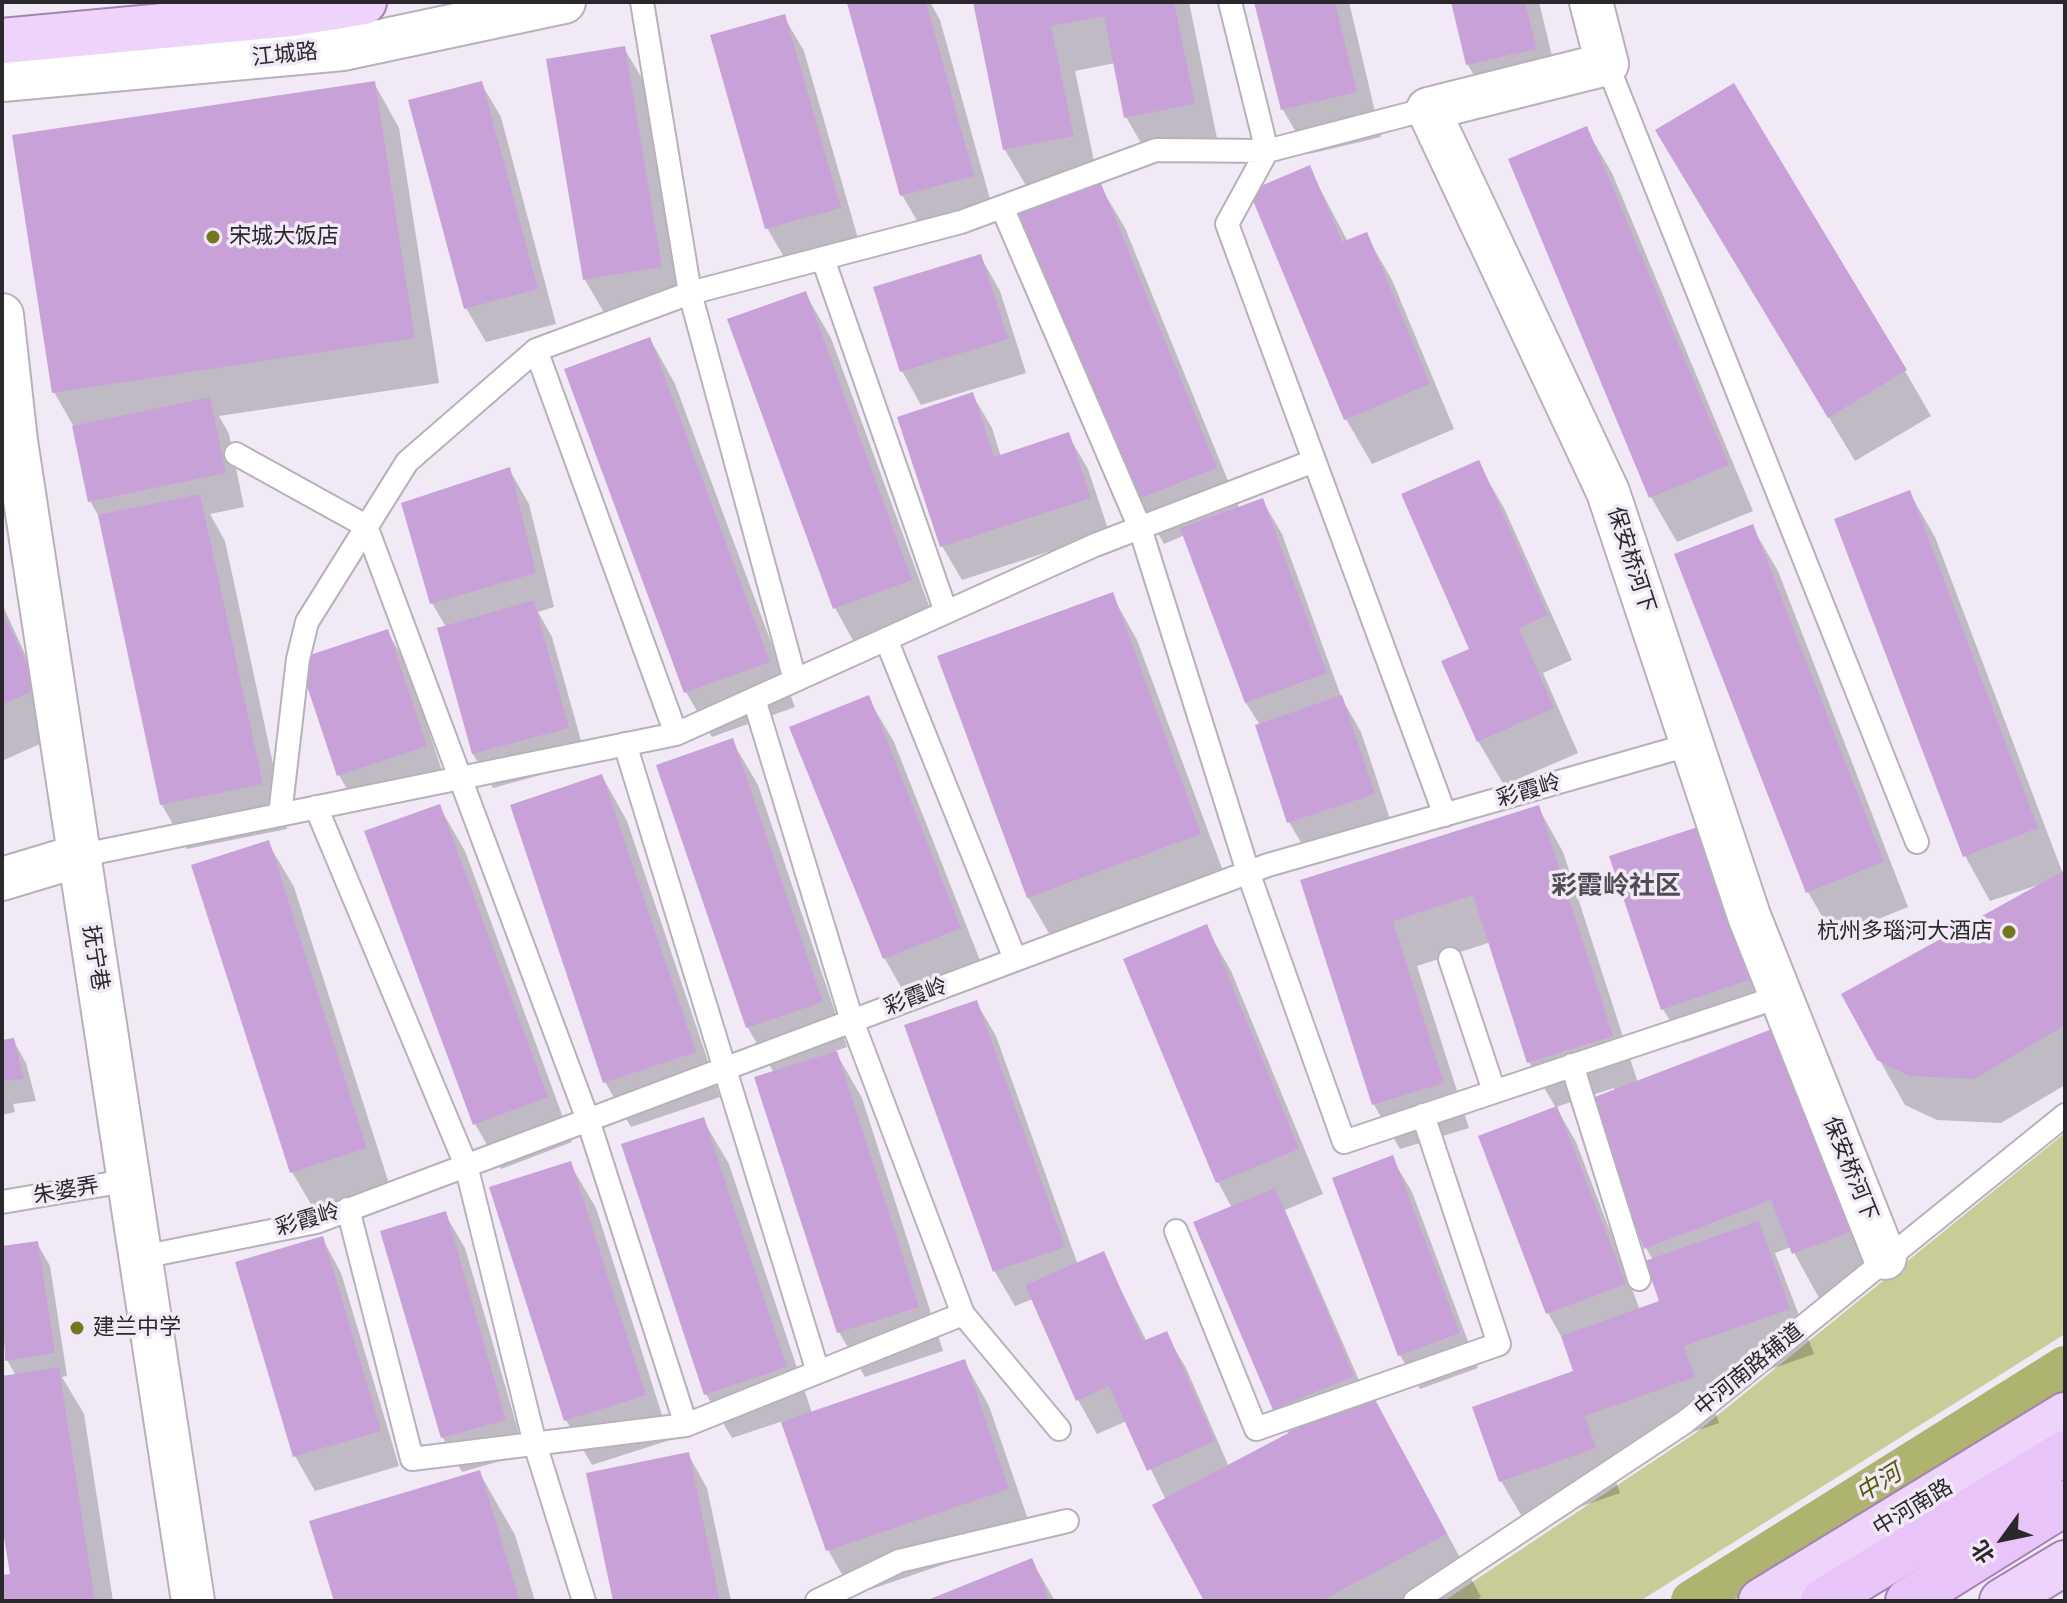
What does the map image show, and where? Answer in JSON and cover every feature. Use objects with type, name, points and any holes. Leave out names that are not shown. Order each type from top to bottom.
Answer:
[{"type":"highway","points":[[1823,1601],[2065,1453]]},
{"type":"highway","points":[[1908,1601],[2065,1503]]},
{"type":"main road","name":"江城路","points":[[2,41],[291,14],[364,2]]},
{"type":"main road","name":"中河南路","points":[[1761,1601],[2065,1415]]},
{"type":"main road","points":[[2002,1601],[2065,1563]]},
{"type":"street","name":"江城路","points":[[2,80],[343,49],[564,2]]},
{"type":"street","points":[[1428,109],[1607,64],[1591,2]]},
{"type":"street","name":"保安桥河下","points":[[1428,109],[1608,492],[1749,916],[1885,1258]]},
{"type":"street","name":"抚宁巷","points":[[2,315],[9,442],[131,1180],[193,1601]]},
{"type":"street","points":[[2,879],[78,856]]},
{"type":"lane","points":[[642,2],[690,293],[795,680]]},
{"type":"lane","points":[[1230,2],[1267,151],[1227,224],[1445,815]]},
{"type":"lane","points":[[1607,64],[1917,842]]},
{"type":"lane","points":[[280,815],[298,659],[307,622],[407,462],[536,350],[690,293],[961,222],[1156,150],[1267,151],[1428,109]]},
{"type":"lane","points":[[1002,207],[1140,528],[1248,872],[1344,1142],[1781,996]]},
{"type":"lane","points":[[823,259],[946,612]]},
{"type":"lane","points":[[536,350],[676,734]]},
{"type":"lane","points":[[236,454],[366,526],[588,1120],[686,1425]]},
{"type":"lane","points":[[78,856],[676,734],[1140,528],[1314,461]]},
{"type":"lane","points":[[886,639],[1015,959]]},
{"type":"lane","points":[[754,699],[852,1021],[963,1314],[1059,1429]]},
{"type":"lane","points":[[625,744],[818,1372]]},
{"type":"lane","name":"彩霞岭","points":[[142,1257],[316,1222],[1248,872],[1692,744]]},
{"type":"lane","points":[[316,807],[466,1165],[535,1444],[584,1601]]},
{"type":"lane","points":[[1450,959],[1494,1091]]},
{"type":"lane","points":[[1572,1065],[1639,1279]]},
{"type":"lane","points":[[1176,1231],[1256,1429],[1499,1344],[1423,1115]]},
{"type":"lane","name":"中河南路辅道","points":[[1415,1601],[1685,1422],[2065,1115]]},
{"type":"lane","name":"朱婆弄","points":[[2,1202],[131,1180]]},
{"type":"lane","points":[[348,1209],[412,1459],[686,1425],[963,1314]]},
{"type":"lane","points":[[817,1601],[899,1561],[1067,1521]]},
{"type":"green space","points":[[2065,1133],[2065,1334],[1640,1601],[1444,1601],[1697,1432]]},
{"type":"building","points":[[926,2],[974,176],[900,196],[847,3]]},
{"type":"building","points":[[973,2],[1174,2],[1195,104],[1124,118],[1104,16],[1051,26],[1074,136],[1003,150]]},
{"type":"building","points":[[1254,2],[1335,2],[1357,92],[1281,110]]},
{"type":"building","points":[[1451,2],[1525,2],[1537,49],[1466,65]]},
{"type":"building","points":[[785,14],[841,208],[765,229],[710,35]]},
{"type":"building","points":[[625,46],[662,267],[583,280],[546,59]]},
{"type":"building","name":"宋城大饭店","points":[[375,81],[415,338],[52,393],[12,135]]},
{"type":"building","points":[[482,81],[538,289],[464,309],[408,100]]},
{"type":"building","points":[[1734,83],[1907,370],[1828,418],[1655,130]]},
{"type":"building","points":[[1587,126],[1729,465],[1649,498],[1508,159]]},
{"type":"building","points":[[1310,165],[1342,242],[1367,232],[1430,384],[1344,420],[1249,191]]},
{"type":"building","points":[[1100,181],[1217,468],[1136,500],[1019,214]]},
{"type":"building","points":[[981,254],[1008,339],[900,372],[873,287]]},
{"type":"building","points":[[806,291],[912,580],[833,609],[727,319]]},
{"type":"building","points":[[650,337],[770,662],[684,693],[564,369]]},
{"type":"building","points":[[973,392],[994,457],[1069,432],[1091,498],[940,547],[897,417]]},
{"type":"building","points":[[210,397],[226,473],[88,502],[72,426]]},
{"type":"building","points":[[1479,460],[1548,615],[1519,628],[1554,708],[1477,742],[1441,661],[1469,649],[1401,494]]},
{"type":"building","points":[[510,467],[536,573],[430,604],[401,503]]},
{"type":"building","points":[[1910,490],[2038,828],[1963,857],[1834,519]]},
{"type":"building","points":[[200,494],[263,784],[160,805],[98,515]]},
{"type":"building","points":[[1263,498],[1327,673],[1245,703],[1180,528]]},
{"type":"building","points":[[1753,524],[1884,862],[1806,893],[1674,554]]},
{"type":"building","points":[[1113,592],[1201,834],[1027,898],[937,656]]},
{"type":"building","points":[[534,600],[569,728],[472,754],[437,628]]},
{"type":"building","points":[[2,611],[38,688],[2,705]]},
{"type":"building","points":[[388,629],[427,746],[337,776],[298,659]]},
{"type":"building","points":[[869,695],[961,928],[883,959],[789,727]]},
{"type":"building","points":[[1342,695],[1375,794],[1287,823],[1255,725]]},
{"type":"building","points":[[733,738],[823,1002],[746,1028],[656,765]]},
{"type":"building","points":[[602,774],[696,1052],[603,1083],[510,805]]},
{"type":"building","points":[[440,804],[548,1097],[473,1125],[364,831]]},
{"type":"building","points":[[1539,805],[1613,1036],[1527,1063],[1473,895],[1393,921],[1444,1083],[1372,1105],[1300,880]]},
{"type":"building","points":[[1698,827],[1749,980],[1661,1010],[1609,856]]},
{"type":"building","points":[[269,840],[367,1148],[290,1173],[191,865]]},
{"type":"building","name":"杭州多瑙河大酒店","points":[[2065,870],[2065,1025],[1974,1079],[1909,1076],[1877,1060],[1841,994]]},
{"type":"building","points":[[1207,924],[1299,1149],[1216,1183],[1123,959]]},
{"type":"building","points":[[977,1000],[1065,1247],[993,1272],[904,1025]]},
{"type":"building","points":[[1772,1029],[1850,1232],[1792,1254],[1771,1200],[1644,1249],[1587,1100]]},
{"type":"building","points":[[14,1038],[24,1079],[2,1081],[2,1040]]},
{"type":"building","points":[[837,1051],[919,1307],[837,1333],[754,1077]]},
{"type":"building","points":[[1557,1106],[1626,1284],[1546,1314],[1478,1136]]},
{"type":"building","points":[[704,1117],[787,1367],[704,1395],[621,1144]]},
{"type":"building","points":[[1393,1155],[1460,1333],[1398,1356],[1332,1178]]},
{"type":"building","points":[[571,1161],[646,1395],[564,1421],[489,1187]]},
{"type":"building","points":[[1275,1188],[1354,1376],[1273,1410],[1193,1222]]},
{"type":"building","points":[[446,1211],[506,1420],[441,1438],[380,1231]]},
{"type":"building","points":[[1759,1221],[1790,1309],[1684,1346],[1695,1377],[1585,1416],[1596,1448],[1499,1482],[1472,1407],[1573,1371],[1561,1336],[1659,1301],[1645,1261]]},
{"type":"building","points":[[323,1236],[381,1431],[293,1457],[235,1262]]},
{"type":"building","points":[[38,1241],[55,1353],[5,1361],[2,1246]]},
{"type":"building","points":[[1104,1251],[1143,1341],[1167,1331],[1215,1441],[1147,1471],[1109,1386],[1076,1401],[1025,1285]]},
{"type":"building","points":[[965,1359],[1009,1489],[826,1551],[781,1422]]},
{"type":"building","points":[[59,1367],[95,1601],[2,1601],[2,1575],[10,1574],[2,1525],[2,1376]]},
{"type":"building","points":[[1370,1390],[1447,1534],[1321,1601],[1204,1601],[1152,1505]]},
{"type":"building","points":[[689,1452],[720,1601],[613,1601],[586,1473]]},
{"type":"building","points":[[480,1470],[520,1601],[334,1601],[309,1521]]},
{"type":"building","points":[[1032,1558],[1050,1601],[925,1601]]},
{"type":"waterway","name":"中河","points":[[1692,1601],[2065,1367]]},
{"type":"place","name":"宋城大饭店","points":[[213,237]]},
{"type":"place","name":"杭州多瑙河大酒店","points":[[2009,932]]},
{"type":"place","name":"建兰中学","points":[[77,1328]]},
{"type":"district","name":"彩霞岭社区","points":[[1616,886]]}]
